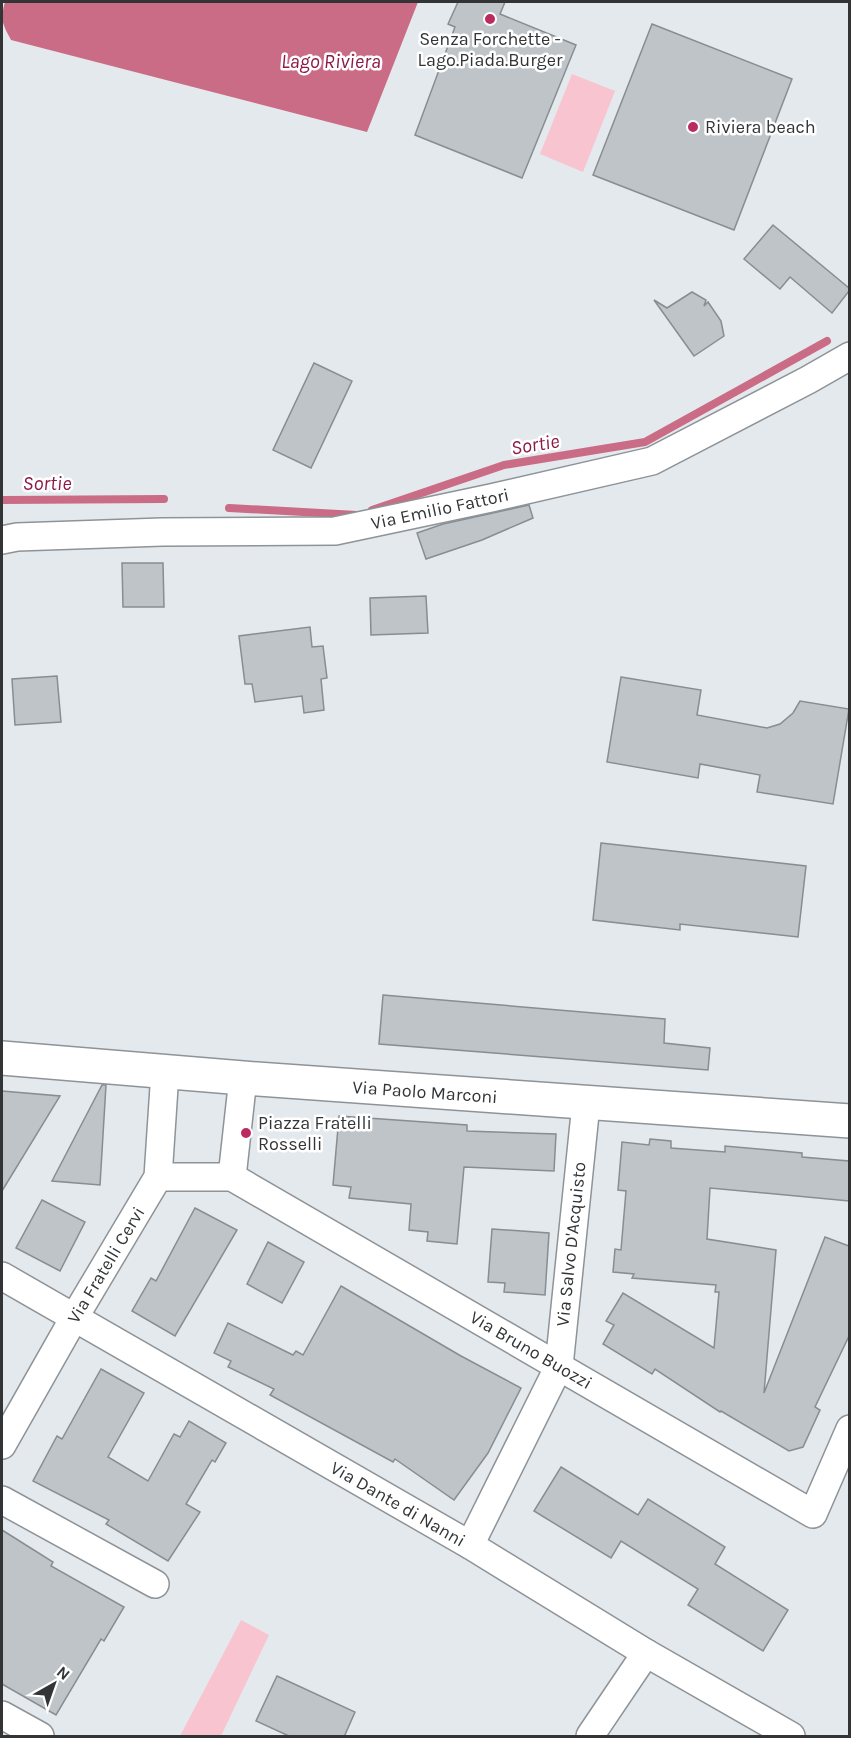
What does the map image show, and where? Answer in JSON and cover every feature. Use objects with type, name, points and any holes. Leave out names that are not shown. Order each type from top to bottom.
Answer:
[{"type":"street","name":"Via Emilio Fattori","points":[[2,540],[17,537],[150,532],[335,531],[491,498],[652,461],[849,357]]},
{"type":"street","name":"Via Paolo Marconi","points":[[2,1058],[586,1104],[849,1121]]},
{"type":"street","name":"Via Fratelli Cervi","points":[[2,1444],[158,1177],[165,1072]]},
{"type":"street","points":[[158,1177],[232,1177],[243,1078]]},
{"type":"street","name":"Via Salvo D'Acquisto","points":[[470,1545],[559,1366],[586,1104]]},
{"type":"street","name":"Via Bruno Buozzi","points":[[232,1177],[813,1514],[849,1429]]},
{"type":"street","name":"Via Dante di Nanni","points":[[2,1276],[470,1545],[646,1653],[791,1737]]},
{"type":"street","points":[[2,1500],[155,1584]]},
{"type":"street","points":[[590,1737],[646,1653]]},
{"type":"street","points":[[2,1715],[40,1737]]},
{"type":"shaded area","points":[[572,74],[615,91],[583,172],[540,154]]},
{"type":"shaded area","points":[[241,1620],[269,1635],[221,1736],[180,1736]]},
{"type":"water","name":"Lago Riviera","points":[[5,2],[418,2],[367,132],[11,40],[3,21]]},
{"type":"building","points":[[458,2],[505,2],[500,14],[576,45],[522,178],[415,135],[455,27],[448,24]]},
{"type":"building","name":"Riviera beach","points":[[652,24],[792,79],[734,230],[593,175]]},
{"type":"building","points":[[773,225],[849,288],[832,313],[790,277],[780,289],[744,259]]},
{"type":"building","points":[[692,292],[706,300],[704,306],[708,302],[721,321],[724,336],[694,356],[654,300],[667,308]]},
{"type":"building","points":[[314,363],[352,381],[311,468],[273,450]]},
{"type":"building","points":[[529,505],[533,518],[482,540],[426,559],[417,533],[443,524]]},
{"type":"building","points":[[122,563],[163,563],[164,607],[123,607]]},
{"type":"building","points":[[426,596],[428,633],[371,635],[370,598]]},
{"type":"building","points":[[310,627],[312,647],[323,646],[327,678],[321,679],[324,710],[304,713],[302,696],[255,702],[252,684],[245,684],[239,636]]},
{"type":"building","points":[[57,676],[61,722],[15,725],[12,679]]},
{"type":"building","points":[[621,677],[701,690],[697,715],[767,728],[780,724],[793,713],[800,701],[849,709],[833,804],[757,792],[760,775],[700,764],[698,778],[607,762]]},
{"type":"building","points":[[601,843],[806,866],[798,937],[680,924],[680,930],[593,920]]},
{"type":"building","points":[[383,995],[665,1019],[664,1043],[710,1048],[708,1070],[379,1044]]},
{"type":"building","points":[[102,1085],[106,1085],[100,1185],[52,1181]]},
{"type":"building","points":[[2,1091],[60,1096],[2,1191]]},
{"type":"building","points":[[339,1116],[467,1125],[467,1131],[556,1134],[554,1171],[464,1167],[457,1244],[427,1241],[428,1232],[409,1230],[411,1204],[349,1198],[351,1187],[333,1185]]},
{"type":"building","points":[[650,1139],[671,1141],[671,1148],[725,1152],[725,1146],[802,1153],[802,1157],[849,1161],[849,1201],[710,1188],[707,1239],[776,1250],[764,1393],[825,1237],[849,1246],[849,1336],[815,1407],[820,1410],[803,1447],[789,1451],[720,1412],[655,1369],[652,1374],[603,1344],[614,1325],[606,1321],[623,1293],[714,1348],[719,1292],[715,1292],[716,1285],[632,1278],[634,1274],[613,1272],[615,1249],[621,1250],[626,1191],[618,1190],[622,1142],[649,1145]]},
{"type":"building","points":[[42,1200],[85,1222],[60,1271],[16,1248]]},
{"type":"building","points":[[195,1208],[237,1230],[175,1336],[132,1311],[151,1278],[156,1281]]},
{"type":"building","points":[[492,1229],[549,1233],[545,1295],[504,1292],[505,1283],[488,1282]]},
{"type":"building","points":[[268,1242],[304,1262],[282,1303],[247,1284]]},
{"type":"building","points":[[341,1286],[521,1388],[488,1453],[454,1500],[395,1459],[393,1462],[270,1395],[274,1389],[228,1367],[231,1361],[214,1353],[228,1323],[293,1355],[296,1351],[303,1355]]},
{"type":"building","points":[[101,1369],[144,1393],[108,1457],[148,1481],[174,1434],[180,1437],[189,1421],[226,1443],[215,1462],[212,1460],[186,1504],[200,1512],[168,1561],[106,1524],[109,1520],[33,1481],[57,1436],[62,1439]]},
{"type":"building","points":[[561,1467],[638,1515],[648,1499],[725,1547],[715,1564],[788,1610],[763,1651],[688,1605],[698,1589],[621,1541],[611,1558],[534,1511]]},
{"type":"building","points":[[2,1530],[53,1562],[51,1566],[124,1607],[104,1641],[101,1639],[56,1715],[2,1684]]},
{"type":"building","points":[[277,1676],[355,1712],[344,1737],[291,1737],[256,1721]]},
{"type":"waterway","name":"Sortie","points":[[372,510],[504,465],[645,442],[827,341]]},
{"type":"waterway","name":"Sortie","points":[[2,500],[164,499]]},
{"type":"waterway","name":"Sortie","points":[[229,508],[357,515]]},
{"type":"place","name":"Senza Forchette - Lago.Piada.Burger","points":[[490,19]]},
{"type":"place","name":"Riviera beach","points":[[693,127]]},
{"type":"place","name":"Piazza Fratelli Rosselli","points":[[246,1133]]}]
